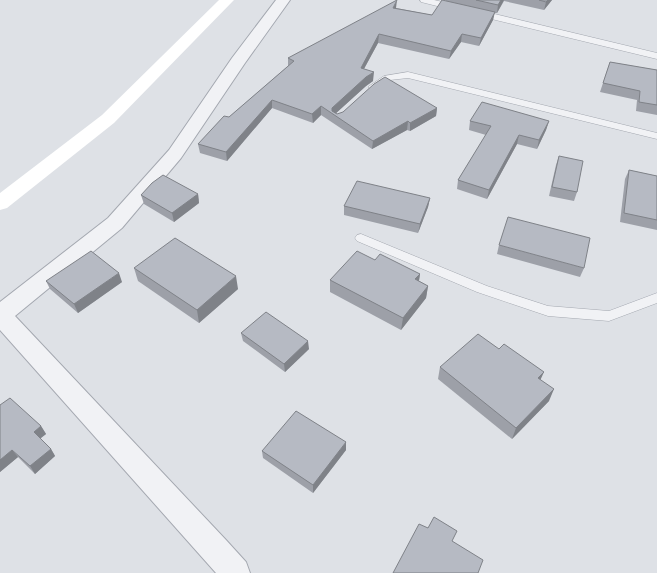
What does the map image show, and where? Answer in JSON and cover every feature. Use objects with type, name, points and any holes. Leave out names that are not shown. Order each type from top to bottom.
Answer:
[{"type":"main road","points":[[0,203],[108,119],[227,0]]},
{"type":"street","points":[[235,573],[216,550],[0,315],[116,223],[175,154],[238,61],[284,0]]},
{"type":"lane","points":[[424,0],[657,56]]},
{"type":"lane","points":[[365,94],[387,78],[408,75],[657,136]]},
{"type":"lane","points":[[361,238],[482,289],[548,311],[609,316],[657,298]]},
{"type":"building","points":[[397,0],[393,8],[432,15],[442,0],[495,12],[481,38],[462,34],[451,51],[379,34],[361,68],[374,72],[366,77],[332,108],[332,111],[337,114],[343,112],[374,84],[385,77],[437,108],[410,123],[408,121],[373,141],[321,106],[312,114],[272,100],[226,152],[198,144],[224,116],[229,117],[294,61],[288,58]]},
{"type":"building","points":[[476,0],[501,0],[498,5]]},
{"type":"building","points":[[610,62],[657,70],[657,105],[639,102],[640,91],[603,83]]},
{"type":"building","points":[[482,102],[549,121],[539,140],[519,135],[489,190],[458,180],[491,126],[470,121]]},
{"type":"building","points":[[559,156],[583,161],[577,192],[552,187]]},
{"type":"building","points":[[629,170],[657,176],[657,220],[624,213]]},
{"type":"building","points":[[163,175],[198,194],[172,213],[141,195],[152,183]]},
{"type":"building","points":[[357,181],[430,198],[420,224],[344,206]]},
{"type":"building","points":[[508,217],[590,238],[584,268],[499,245]]},
{"type":"building","points":[[175,238],[236,276],[197,310],[134,268]]},
{"type":"building","points":[[91,251],[119,273],[74,304],[46,281]]},
{"type":"building","points":[[357,251],[375,260],[380,254],[420,274],[415,279],[428,286],[403,318],[330,280]]},
{"type":"building","points":[[266,312],[308,341],[284,364],[241,333]]},
{"type":"building","points":[[478,334],[499,349],[504,344],[544,372],[538,378],[554,389],[516,428],[440,367]]},
{"type":"building","points":[[10,398],[41,426],[34,432],[51,449],[30,466],[12,450],[0,460],[0,405]]},
{"type":"building","points":[[296,411],[346,442],[313,485],[262,451]]},
{"type":"building","points":[[434,517],[457,531],[452,541],[483,560],[478,573],[393,573],[419,524],[428,528]]}]
